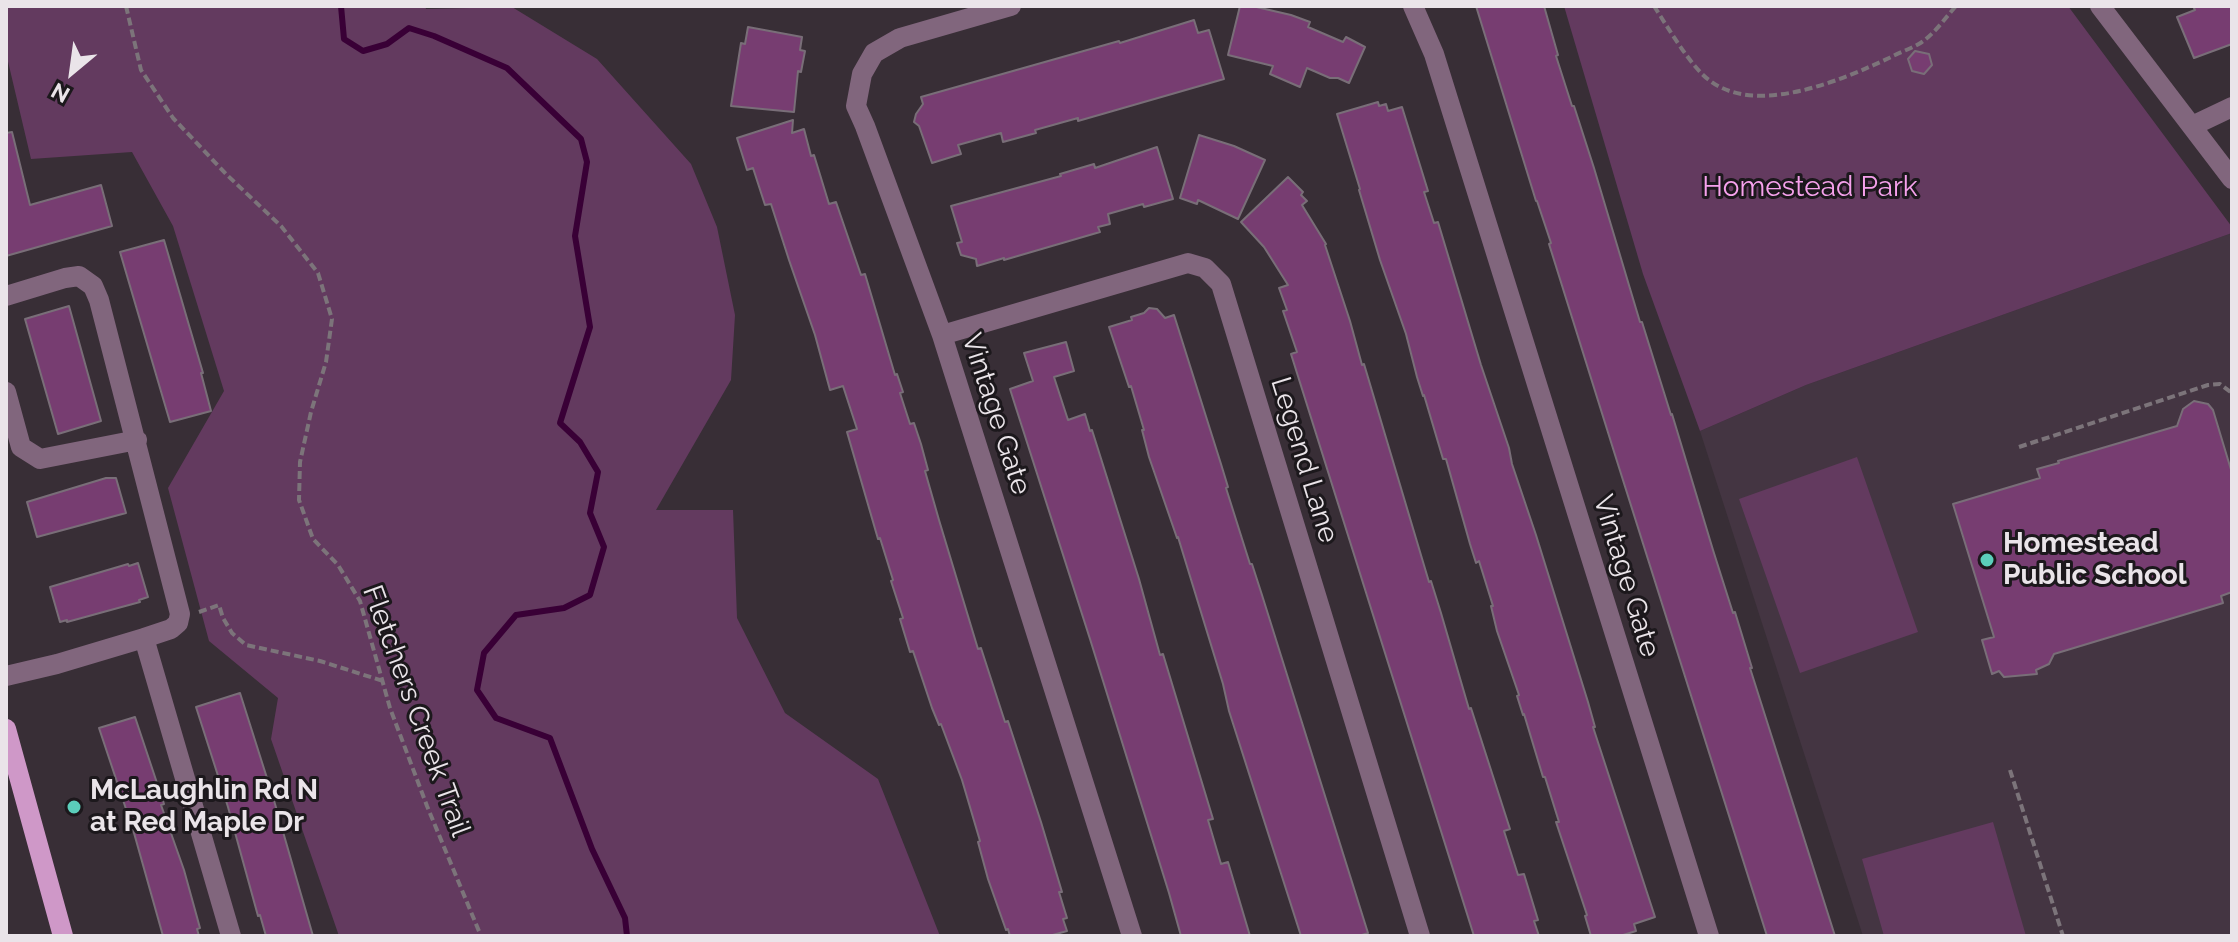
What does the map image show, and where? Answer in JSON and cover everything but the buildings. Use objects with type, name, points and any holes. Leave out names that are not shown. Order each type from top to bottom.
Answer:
[{"type":"main road","points":[[6,729],[63,936]]},
{"type":"street","name":"Vintage Gate","points":[[1011,6],[900,38],[874,53],[862,74],[856,106],[942,335],[1132,936]]},
{"type":"street","name":"Vintage Gate","points":[[1413,6],[1434,54],[1709,936]]},
{"type":"street","points":[[2100,6],[2232,179]]},
{"type":"street","points":[[2192,126],[2232,107]]},
{"type":"street","name":"Legend Lane","points":[[942,335],[1188,263],[1205,268],[1221,284],[1420,936]]},
{"type":"street","points":[[6,296],[79,276],[93,286],[137,440],[180,614],[178,623],[171,629],[57,664],[6,676]]},
{"type":"street","points":[[6,392],[21,447],[40,459],[137,440]]},
{"type":"street","points":[[144,638],[231,936]]},
{"type":"path","name":"Fletchers Creek Trail","points":[[126,6],[141,70],[173,118],[281,226],[318,273],[332,319],[326,362],[300,462],[299,500],[313,539],[338,565],[360,601],[390,708],[481,936]]},
{"type":"path","points":[[1654,6],[1707,79],[1731,93],[1755,96],[1801,92],[1848,77],[1924,41],[1956,6]]},
{"type":"path","points":[[2019,447],[2208,385],[2221,382],[2232,393]]},
{"type":"path","points":[[199,612],[219,605],[232,633],[246,645],[320,661],[383,681]]},
{"type":"path","points":[[2010,770],[2063,936]]},
{"type":"shaded area","name":"Homestead Public School","points":[[2232,233],[2232,936],[1863,936],[1700,431],[1806,385]]},
{"type":"green space","points":[[6,6],[512,7],[597,59],[691,164],[717,227],[735,315],[731,380],[656,510],[733,510],[737,618],[785,713],[878,779],[940,936],[339,936],[271,739],[278,698],[209,641],[168,488],[224,391],[173,226],[132,152],[31,159],[6,53]]},
{"type":"green space","name":"Homestead Park","points":[[1564,6],[2068,6],[2232,227],[2232,233],[1806,385],[1700,431],[1643,274]]},
{"type":"green space","points":[[1857,457],[1918,632],[1800,673],[1739,499]]},
{"type":"green space","points":[[1993,822],[2026,936],[1884,936],[1862,859]]},
{"type":"waterway","points":[[341,6],[344,39],[363,51],[387,44],[409,28],[434,36],[507,68],[581,139],[587,162],[575,236],[590,327],[560,423],[580,442],[598,472],[590,513],[604,547],[590,595],[564,608],[516,615],[484,653],[477,690],[496,718],[550,738],[592,849],[625,918],[627,936]]},
{"type":"place","name":"Homestead Public School","points":[[1987,560]]},
{"type":"place","name":"McLaughlin Rd N at Red Maple Dr","points":[[74,807]]}]
